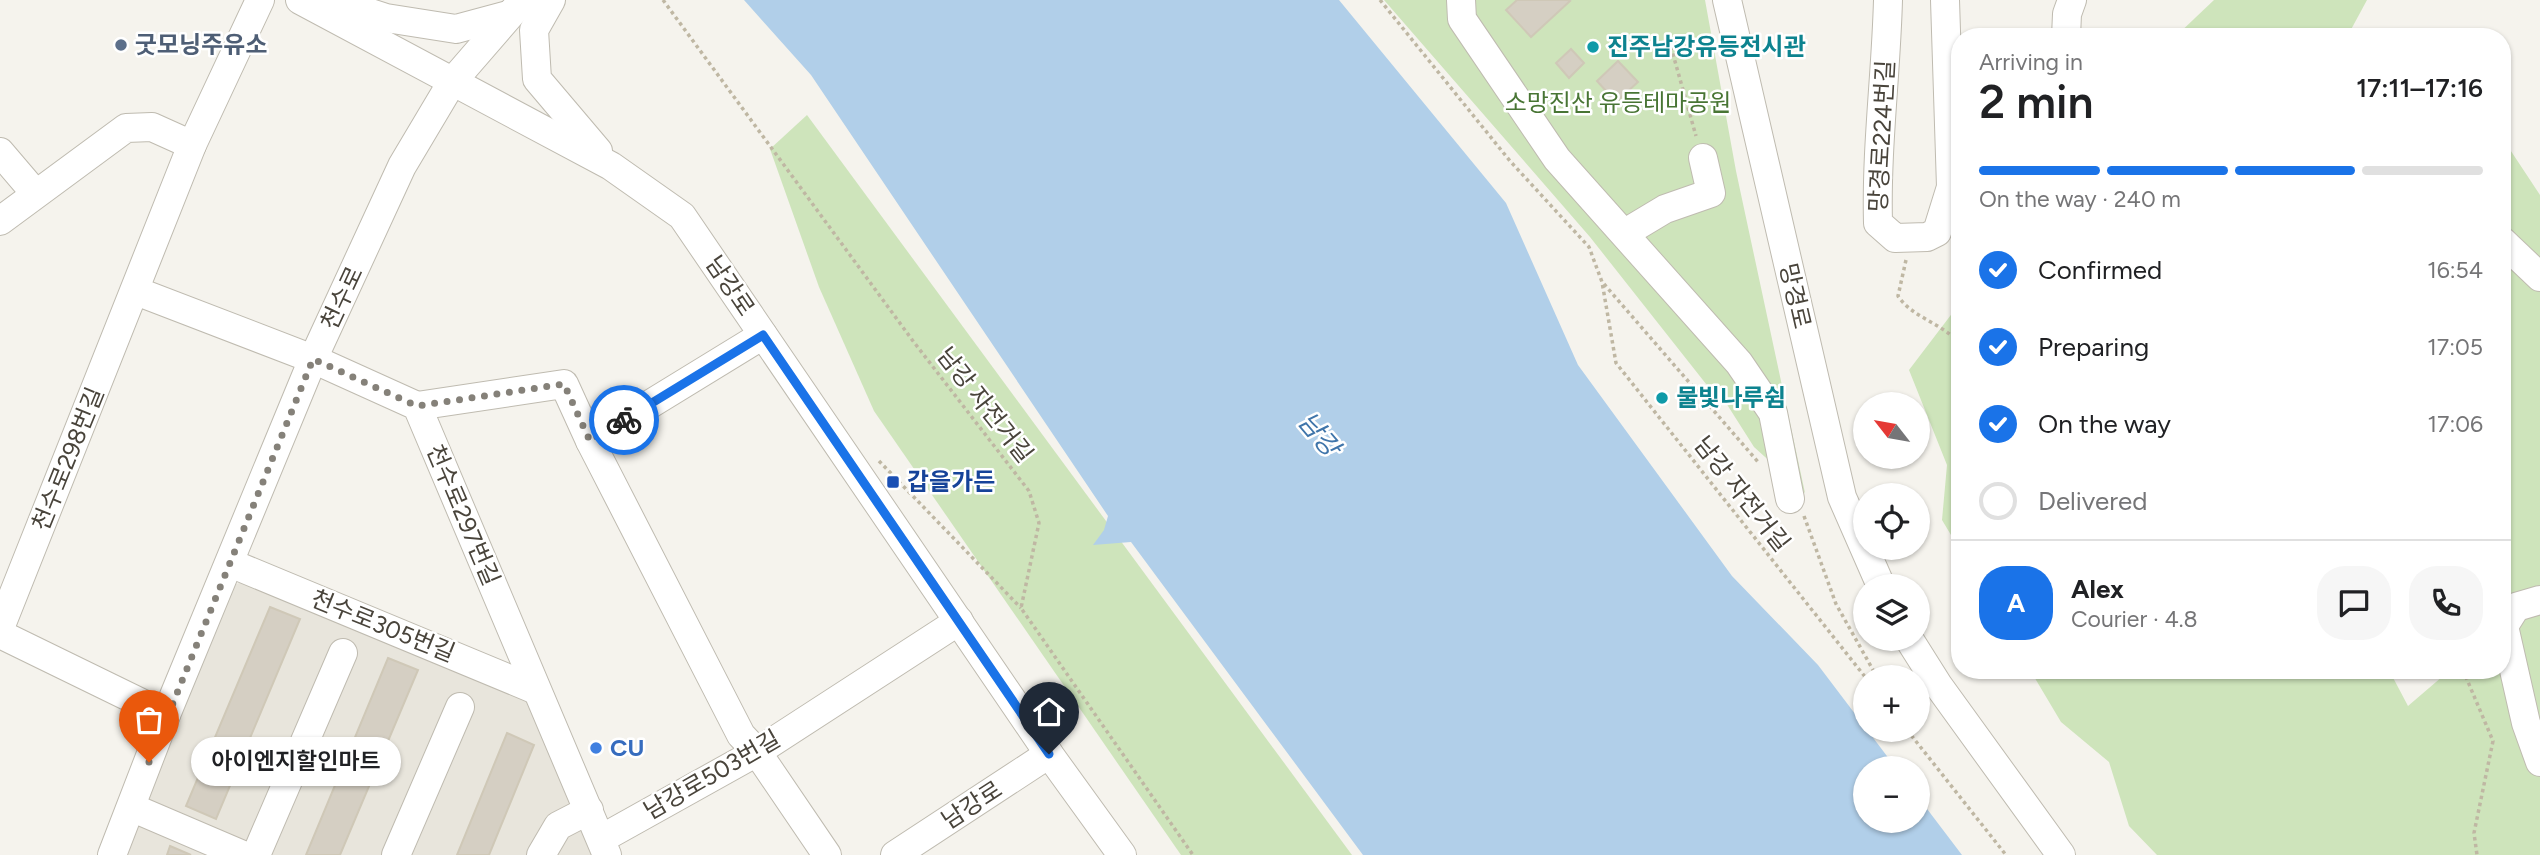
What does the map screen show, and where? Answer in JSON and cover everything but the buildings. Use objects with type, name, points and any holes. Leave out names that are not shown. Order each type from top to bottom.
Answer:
[{"type":"street","name":"천수로298번길","points":[[0,628],[136,291],[191,145],[260,0]]},
{"type":"street","points":[[551,0],[534,30],[537,79],[611,166]]},
{"type":"street","points":[[1461,0],[1462,19],[1557,159],[1739,363],[1773,413],[1797,506]]},
{"type":"street","name":"망경로","points":[[1727,0],[1842,497],[1876,574]]},
{"type":"street","name":"망경로224번길","points":[[1888,0],[1886,81],[1876,163],[1878,223],[1895,238],[1927,237],[1937,232],[1951,187],[1945,0]]},
{"type":"street","points":[[2066,28],[2067,14],[2072,0]]},
{"type":"street","points":[[301,1],[336,2],[387,18],[456,29],[515,8]]},
{"type":"street","name":"남강로","points":[[301,1],[611,166],[682,216],[1049,754],[1122,855]]},
{"type":"street","name":"천수로","points":[[112,855],[166,715],[313,359],[402,166],[452,82],[515,8]]},
{"type":"street","points":[[0,221],[126,128],[152,127],[191,145]]},
{"type":"street","points":[[0,152],[35,193]]},
{"type":"street","points":[[1625,233],[1665,209],[1711,193],[1703,158]]},
{"type":"street","points":[[2511,250],[2540,277]]},
{"type":"street","points":[[136,291],[313,359],[417,406],[564,384],[590,441],[741,735],[757,752],[827,855]]},
{"type":"street","points":[[590,441],[763,335]]},
{"type":"street","name":"천수로297번길","points":[[417,406],[536,690]]},
{"type":"street","name":"천수로305번길","points":[[230,563],[536,690]]},
{"type":"street","points":[[2511,615],[2516,607],[2540,600]]},
{"type":"street","name":"남강로503번길","points":[[536,690],[604,847],[757,752],[958,621]]},
{"type":"street","points":[[0,634],[166,715]]},
{"type":"street","points":[[1917,651],[1938,685],[2062,855]]},
{"type":"street","points":[[256,855],[343,653]]},
{"type":"street","points":[[2511,657],[2526,723],[2540,762]]},
{"type":"street","points":[[396,855],[460,707]]},
{"type":"street","name":"남강로","points":[[895,855],[1049,754]]},
{"type":"street","points":[[132,808],[243,855]]},
{"type":"street","points":[[541,855],[558,826],[589,810]]},
{"type":"path","name":"남강 자전거길","points":[[663,0],[913,341],[1028,491],[1039,523],[1021,608]]},
{"type":"path","name":"남강 자전거길","points":[[1380,0],[1510,161],[1589,247],[1602,282],[1616,363],[1856,665]]},
{"type":"path","points":[[1669,40],[1703,158]]},
{"type":"path","points":[[1911,237],[1898,296],[1905,307],[1940,326],[1951,336]]},
{"type":"path","name":"남강 자전거길","points":[[1602,282],[1763,468]]},
{"type":"path","points":[[876,458],[1021,608],[1193,855]]},
{"type":"path","points":[[1842,497],[1797,506],[1836,604],[1870,665]]},
{"type":"path","points":[[2467,679],[2493,741],[2474,833],[2477,855]]},
{"type":"path","points":[[1917,742],[2007,855]]},
{"type":"shaded area","points":[[247,581],[534,699],[598,855],[123,855],[232,585]]},
{"type":"green space","name":"소망진산 유등테마공원","points":[[1384,0],[1705,0],[1736,171],[1805,493],[1754,447],[1714,384],[1710,389],[1590,237]]},
{"type":"green space","points":[[2214,0],[2367,0],[2352,28],[2184,28]]},
{"type":"green space","points":[[807,115],[1352,855],[1181,855],[874,411],[819,287],[770,149]]},
{"type":"green space","points":[[2511,151],[2540,195],[2540,855],[2157,855],[2129,826],[2109,762],[2061,722],[2035,679],[2394,679],[2408,706],[2440,679],[2511,679]]},
{"type":"green space","points":[[1951,315],[1951,535],[1942,520],[1947,465],[1930,422],[1930,392],[1918,392],[1909,370]]},
{"type":"water","name":"남강","points":[[744,0],[1339,0],[1506,203],[1578,365],[1732,576],[1818,665],[1853,711],[1853,742],[1876,742],[1887,756],[1853,756],[1853,833],[1930,833],[1930,813],[1962,855],[1363,855],[1131,542],[1093,545],[1104,530],[1108,516],[811,75]]},
{"type":"way so far","points":[[149,762],[313,359],[417,406],[564,384],[590,441],[624,420]]},
{"type":"place","name":"굿모닝주유소","points":[[121,45]]},
{"type":"place","name":"진주남강유등전시관","points":[[1593,47]]},
{"type":"place","name":"물빛나루쉼","points":[[1662,398]]},
{"type":"place","name":"갑을가든","points":[[893,482]]},
{"type":"place","name":"CU","points":[[596,748]]},
{"type":"place","name":"아이엔지할인마트","points":[[149,762]]},
{"type":"route","points":[[624,420],[763,335],[1049,754]]}]
